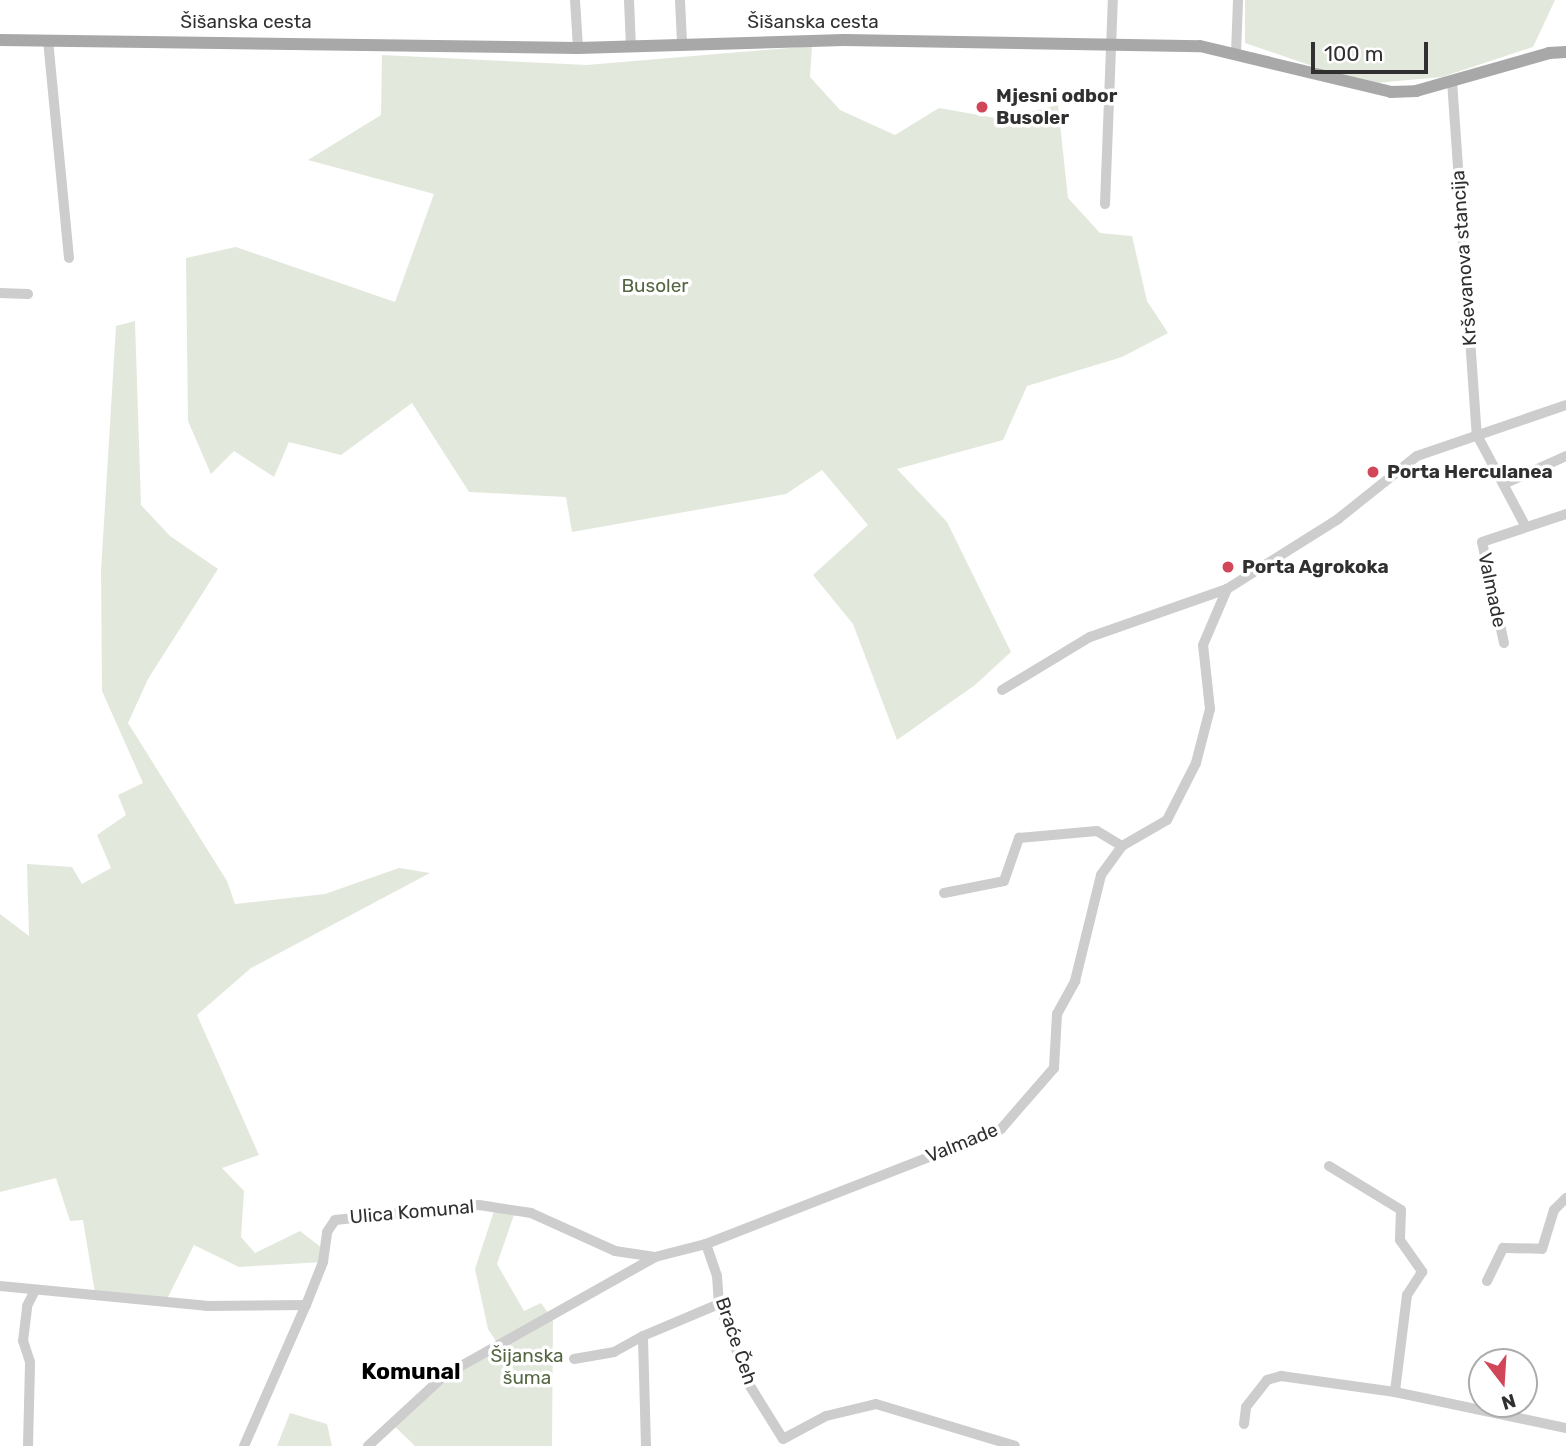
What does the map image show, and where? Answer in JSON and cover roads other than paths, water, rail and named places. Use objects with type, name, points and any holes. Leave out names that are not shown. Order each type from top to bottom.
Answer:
[{"type":"main road","name":"Šišanska cesta","points":[[0,40],[578,48],[681,42],[1200,46],[1236,53],[1372,91],[1416,91],[1549,52],[1566,52]]},
{"type":"street","points":[[575,0],[578,48]]},
{"type":"street","points":[[629,0],[631,47]]},
{"type":"street","points":[[680,0],[681,42]]},
{"type":"street","points":[[1105,204],[1113,0]]},
{"type":"street","points":[[1236,53],[1238,0]]},
{"type":"street","points":[[48,40],[69,258]]},
{"type":"street","name":"Krševanova stancija","points":[[1452,81],[1477,435]]},
{"type":"street","points":[[0,293],[28,293]]},
{"type":"street","points":[[1002,690],[1090,637],[1227,589],[1338,519],[1417,456],[1566,405]]},
{"type":"street","points":[[1477,435],[1506,483],[1526,527]]},
{"type":"street","points":[[1506,483],[1566,456]]},
{"type":"street","name":"Valmade","points":[[1504,643],[1482,542],[1566,514]]},
{"type":"street","name":"Valmade","points":[[706,1244],[1001,1129],[1054,1068],[1060,1004],[1075,981],[1101,874],[1122,846],[1167,820],[1196,763],[1210,709],[1203,645],[1227,589]]},
{"type":"street","points":[[944,893],[1004,881],[1019,838],[1097,831],[1122,846]]},
{"type":"street","points":[[1329,1166],[1401,1210],[1400,1240],[1422,1272],[1406,1295],[1395,1392]]},
{"type":"street","points":[[1487,1281],[1503,1248],[1542,1249],[1554,1210],[1566,1198]]},
{"type":"street","name":"Ulica Komunal","points":[[244,1446],[306,1305],[323,1262],[327,1232],[335,1220],[408,1209],[479,1205],[531,1213],[615,1251],[655,1257]]},
{"type":"street","name":"Ulica Komunal","points":[[368,1446],[445,1375],[655,1257],[706,1244]]},
{"type":"street","name":"Braće Čeh","points":[[706,1244],[717,1276],[719,1304],[750,1386],[783,1439],[826,1416],[876,1404],[1015,1446]]},
{"type":"street","points":[[0,1286],[206,1306],[306,1305]]},
{"type":"street","points":[[28,1446],[30,1362],[23,1341],[27,1306],[35,1290]]},
{"type":"street","points":[[574,1359],[614,1352],[643,1336],[719,1304]]},
{"type":"street","points":[[643,1336],[646,1446]]},
{"type":"street","points":[[1244,1424],[1246,1407],[1267,1380],[1281,1376],[1395,1392],[1566,1428]]},
{"type":"place","name":"Mjesni odbor Busoler","points":[[982,107]]},
{"type":"place","name":"Porta Herculanea","points":[[1373,472]]},
{"type":"place","name":"Porta Agrokoka","points":[[1228,567]]},
{"type":"district","name":"Komunal","points":[[411,1371]]},
{"type":"park label","name":"Busoler","points":[[655,286]]},
{"type":"park label","name":"Šijanska šuma","points":[[527,1367]]}]
